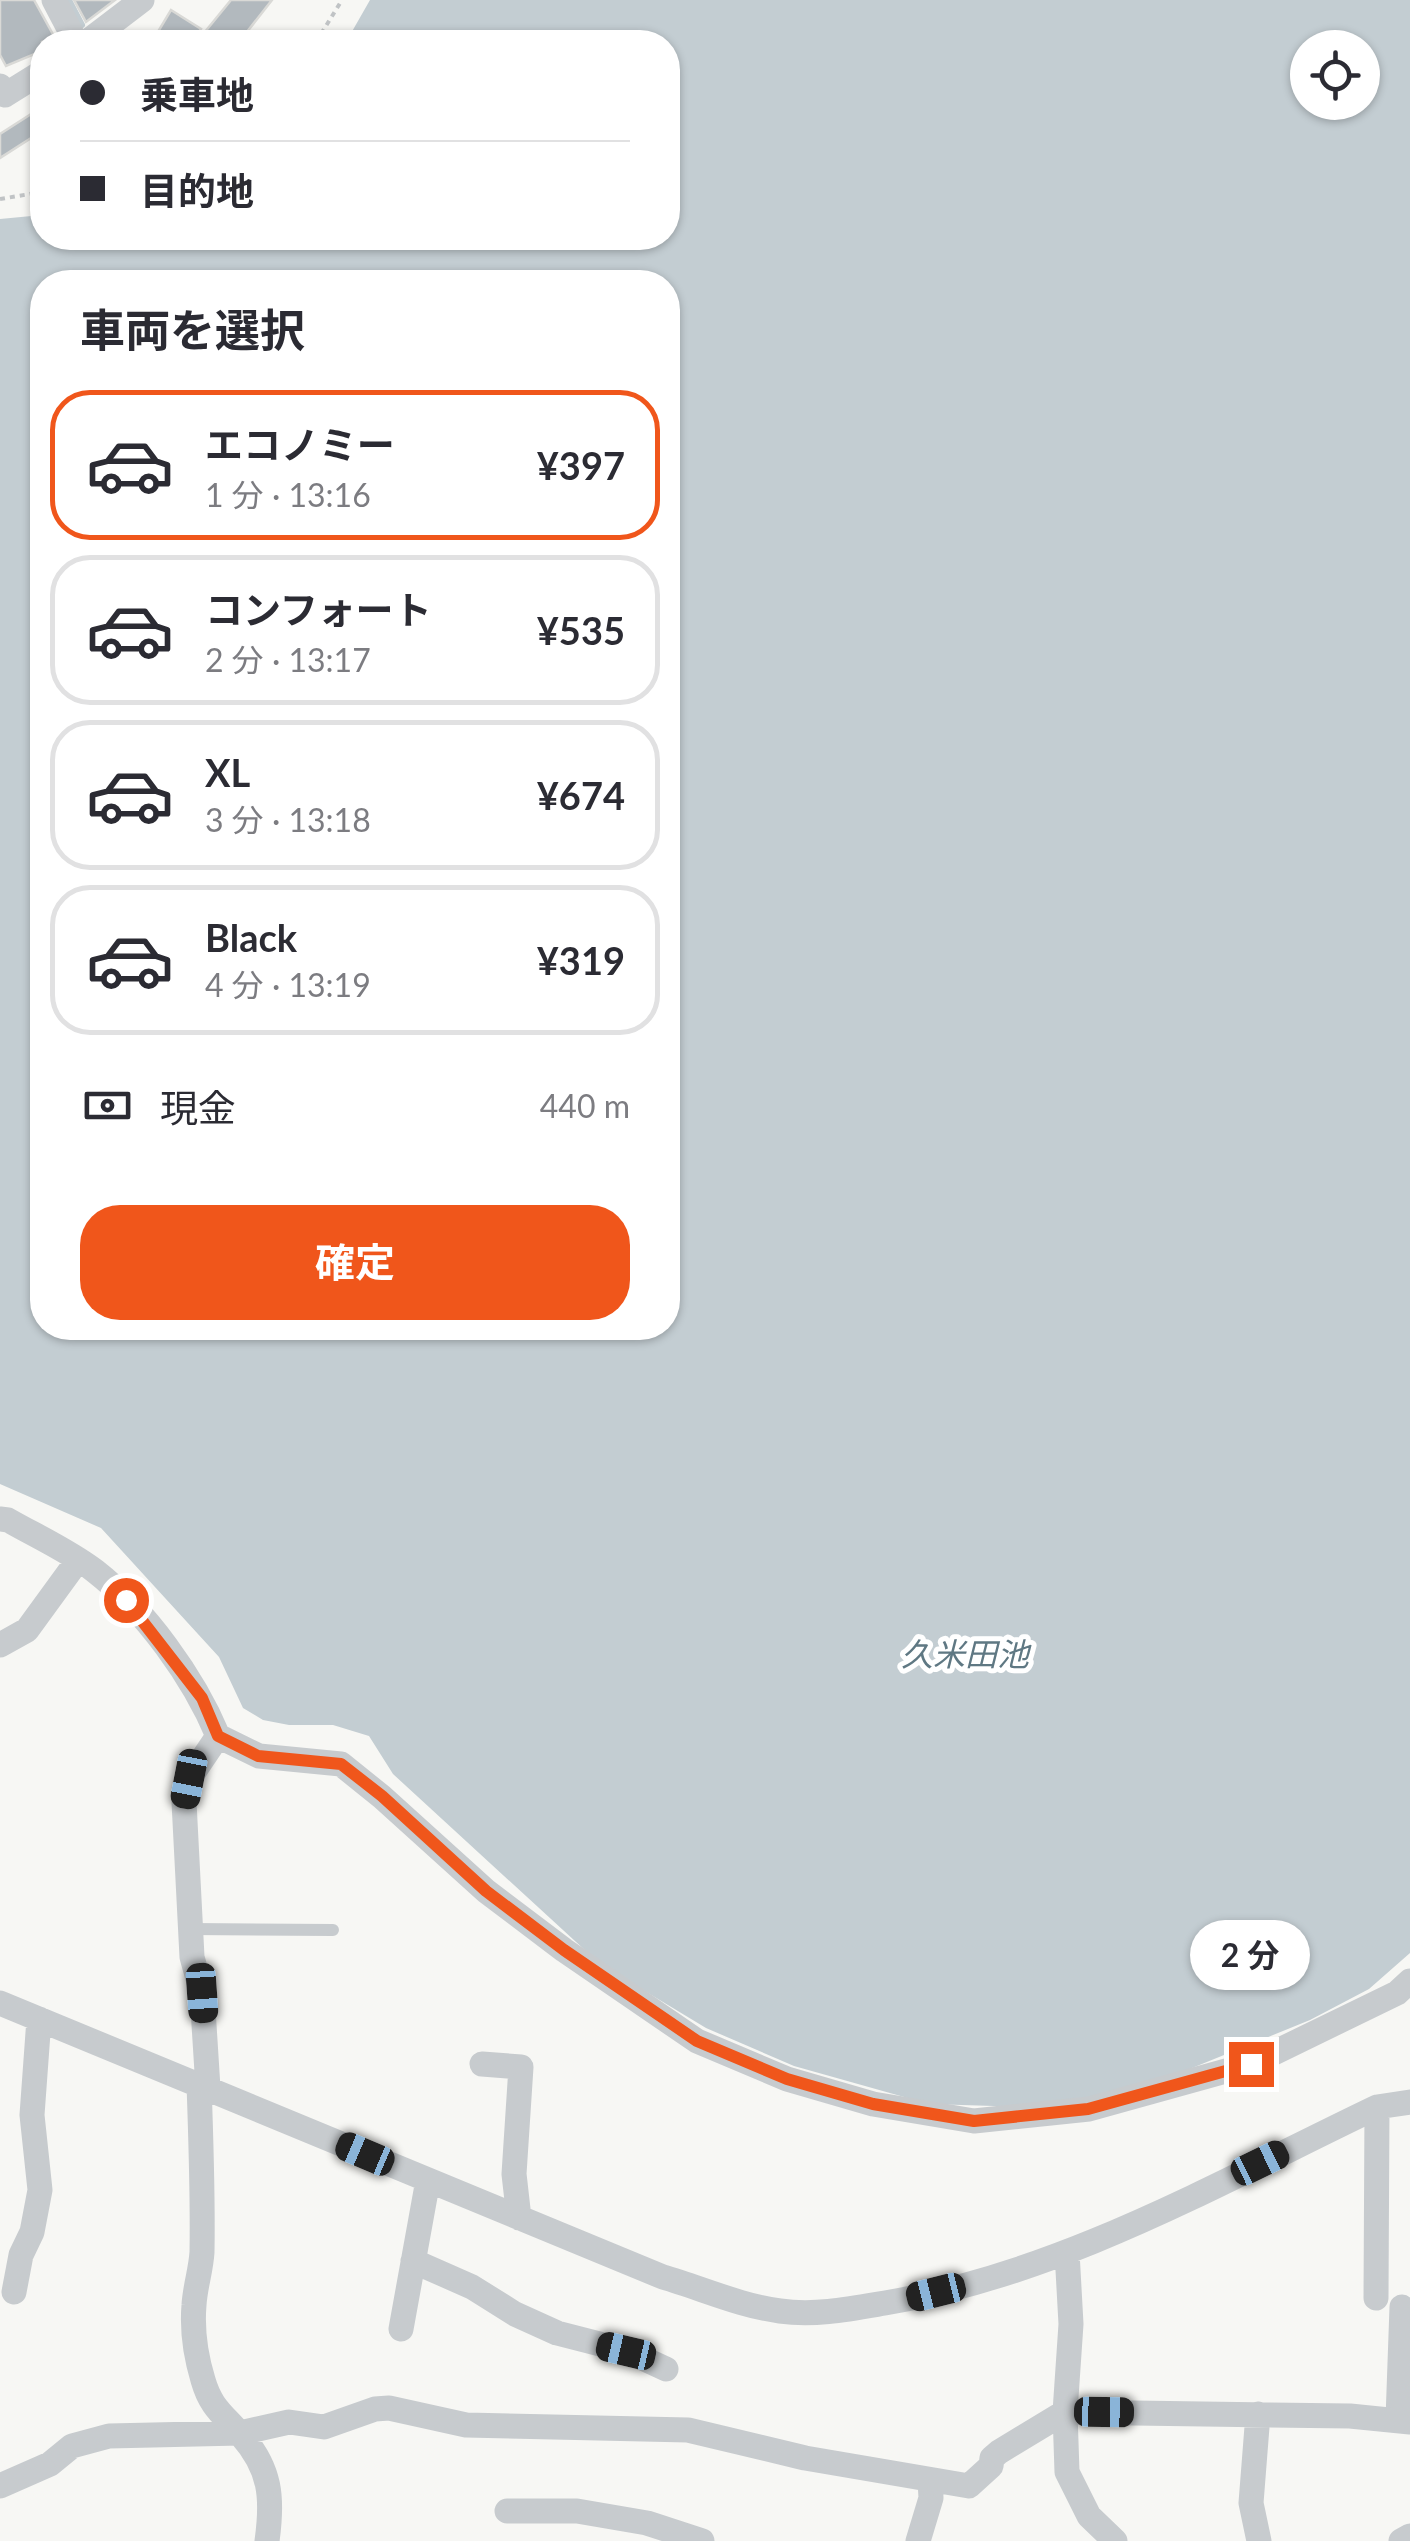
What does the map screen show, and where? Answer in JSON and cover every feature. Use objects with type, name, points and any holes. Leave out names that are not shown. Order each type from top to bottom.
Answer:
[{"type":"street","points":[[54,0],[70,30]]},
{"type":"street","points":[[103,30],[142,0]]},
{"type":"street","points":[[0,86],[5,95],[30,79]]},
{"type":"street","points":[[0,1519],[94,1570],[126,1600],[202,1698],[218,1736],[258,1756],[341,1764],[486,1891],[564,1950],[697,2041],[787,2079],[873,2104],[974,2121],[1088,2109],[1251,2064],[1397,1994],[1410,1981]]},
{"type":"street","points":[[0,1645],[27,1630],[78,1560]]},
{"type":"street","points":[[218,1736],[189,1779],[184,1802],[192,1957],[202,1993],[204,2086],[202,2258],[194,2305],[195,2340],[202,2378],[213,2407],[261,2460],[269,2487],[271,2515],[267,2541]]},
{"type":"street","points":[[0,2003],[663,2278],[778,2311],[828,2312],[910,2299],[989,2278],[1123,2229],[1377,2108],[1410,2102]]},
{"type":"street","points":[[14,2292],[40,2190],[32,2115],[39,2020]]},
{"type":"street","points":[[482,2064],[522,2067],[514,2174],[520,2218]]},
{"type":"street","points":[[1376,2298],[1377,2108]]},
{"type":"street","points":[[400,2328],[428,2180]]},
{"type":"street","points":[[1067,2252],[1071,2324],[1065,2412],[1067,2472],[1090,2516],[1114,2541]]},
{"type":"street","points":[[413,2260],[557,2333],[626,2351],[666,2369]]},
{"type":"street","points":[[0,2486],[50,2464],[72,2446],[109,2436],[240,2433],[288,2422],[324,2427],[389,2408],[466,2425],[688,2430],[805,2458],[969,2486],[991,2466],[992,2458],[999,2452],[1065,2412],[1404,2420],[1402,2307]]},
{"type":"street","points":[[1258,2414],[1250,2503],[1259,2541]]},
{"type":"street","points":[[918,2541],[931,2498],[930,2480]]},
{"type":"street","points":[[507,2511],[577,2512],[647,2522],[702,2541]]},
{"type":"street","points":[[1401,2541],[1410,2536]]},
{"type":"lane","points":[[190,1929],[333,1930]]},
{"type":"path","points":[[323,30],[342,0]]},
{"type":"path","points":[[0,198],[30,194]]},
{"type":"water","name":"久米田池","points":[[370,0],[1410,0],[1410,1953],[1369,1989],[1310,2020],[1165,2079],[1101,2097],[1022,2107],[929,2104],[794,2066],[706,2028],[600,1964],[393,1774],[369,1736],[333,1725],[289,1725],[263,1720],[243,1708],[219,1657],[101,1528],[0,1484],[0,219],[30,216],[30,250],[680,250],[680,30],[353,30]]},
{"type":"building","points":[[0,0],[34,0],[51,30],[30,30],[30,56],[6,66],[0,55]]},
{"type":"building","points":[[74,0],[115,0],[86,22]]},
{"type":"building","points":[[231,0],[272,0],[248,30],[206,30]]},
{"type":"building","points":[[171,10],[201,29],[200,30],[159,30]]},
{"type":"building","points":[[30,115],[30,139],[0,158],[0,134]]},
{"type":"waterway","points":[[69,0],[82,25]]},
{"type":"route","points":[[126,1600],[202,1698],[218,1736],[258,1756],[341,1764],[486,1891],[564,1950],[697,2041],[787,2079],[873,2104],[974,2121],[1088,2109],[1251,2064]]}]
